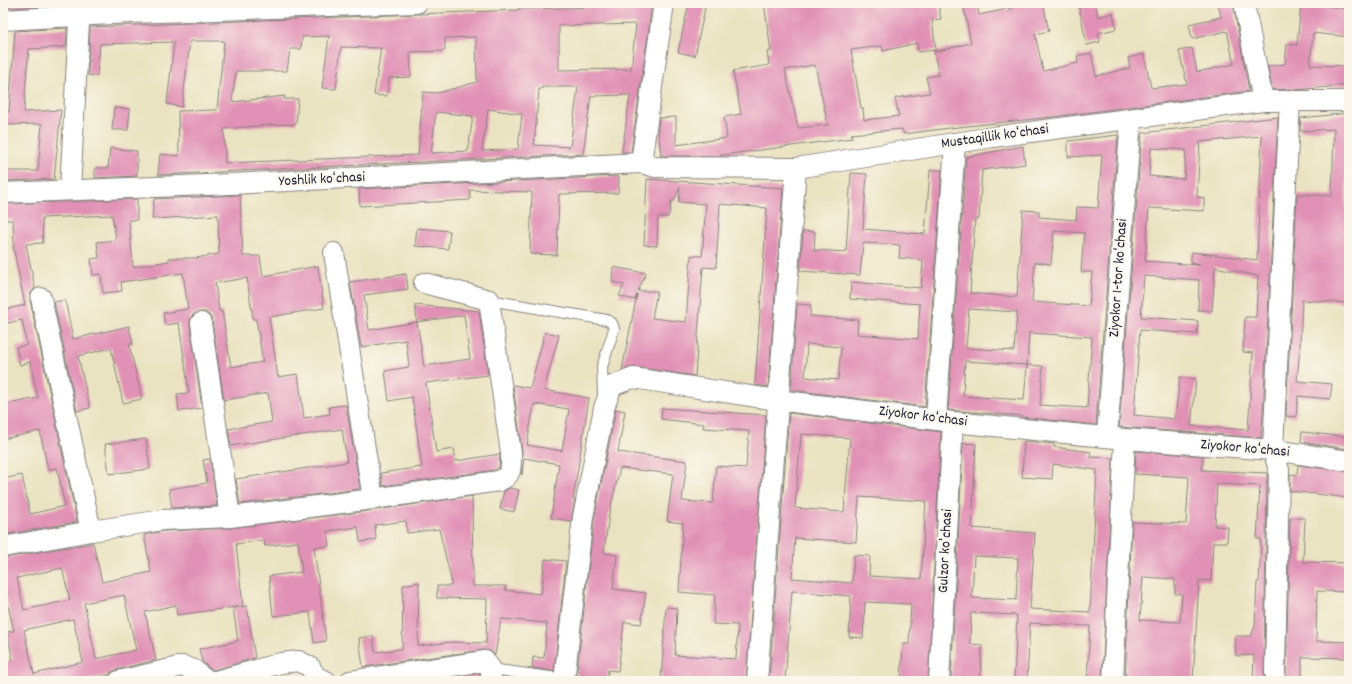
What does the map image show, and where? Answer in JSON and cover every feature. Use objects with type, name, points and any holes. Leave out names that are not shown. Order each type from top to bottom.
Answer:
[{"type":"street","points":[[3,20],[80,10],[129,13],[416,3]]},
{"type":"street","points":[[641,163],[664,3]]},
{"type":"street","points":[[1244,3],[1264,101]]},
{"type":"street","points":[[70,190],[80,10]]},
{"type":"street","points":[[1275,673],[1279,470],[1273,450],[1290,100]]},
{"type":"street","name":"Mustaqillik koʻchasi","points":[[641,163],[655,167],[796,168],[993,136],[1264,101],[1349,101]]},
{"type":"street","name":"Ziyokor 1-tor koʻchasi","points":[[1113,681],[1116,438],[1131,119]]},
{"type":"street","name":"Gulzor koʻchasi","points":[[939,681],[945,420],[956,143]]},
{"type":"street","name":"Yoshlik koʻchasi","points":[[3,193],[231,184],[641,163]]},
{"type":"street","points":[[757,681],[777,400],[796,168]]},
{"type":"street","points":[[334,253],[373,499]]},
{"type":"street","points":[[3,548],[91,531],[163,520],[230,517],[373,499],[499,481],[506,478],[512,469],[511,453],[489,300],[424,284]]},
{"type":"street","points":[[41,298],[91,531]]},
{"type":"street","points":[[201,323],[230,517]]},
{"type":"street","name":"Ziyokor koʻchasi","points":[[564,680],[583,517],[604,408],[612,386],[633,378],[777,400],[945,420],[1116,438],[1273,450],[1349,461]]},
{"type":"street","points":[[216,681],[281,663],[299,661],[310,667],[316,677],[326,681]]},
{"type":"street","points":[[350,681],[485,661],[491,675]]},
{"type":"street","points":[[119,681],[183,666],[194,670],[204,679],[212,681]]},
{"type":"lane","points":[[489,300],[607,320],[612,323],[614,329],[602,367],[604,408]]},
{"type":"lane","points":[[491,675],[564,680]]},
{"type":"building","points":[[3,3],[69,3],[68,5],[3,8]]},
{"type":"building","points":[[689,3],[706,3],[695,56],[678,52]]},
{"type":"building","points":[[764,3],[873,3],[874,6],[887,3],[938,3],[941,19],[932,20],[936,50],[918,52],[917,43],[883,51],[882,46],[851,50],[861,108],[863,108],[864,120],[899,116],[895,98],[930,93],[926,77],[939,75],[934,52],[971,43],[963,3],[977,3],[979,15],[1013,8],[1012,3],[1043,3],[1049,31],[1035,34],[1043,71],[1078,63],[1077,56],[1091,53],[1096,76],[1130,68],[1128,58],[1144,54],[1151,88],[1187,84],[1179,51],[1192,48],[1197,72],[1234,64],[1227,31],[1192,39],[1189,24],[1221,17],[1218,3],[1233,3],[1249,91],[1053,117],[904,134],[902,129],[851,134],[852,138],[715,156],[661,156],[658,128],[659,118],[676,117],[676,145],[727,138],[724,117],[741,114],[733,71],[769,65],[767,52],[771,51]],"holes":[[[815,65],[828,125],[798,128],[785,70]]]},
{"type":"building","points":[[1078,3],[1095,3],[1098,17],[1113,13],[1116,29],[1098,33],[1100,42],[1087,45]]},
{"type":"building","points":[[1301,3],[1316,3],[1316,5],[1349,9],[1349,37],[1313,33],[1310,65],[1349,66],[1349,85],[1296,90],[1272,90],[1268,66],[1285,64],[1287,44],[1297,45]]},
{"type":"building","points":[[651,6],[631,152],[622,152],[630,95],[591,96],[583,154],[158,175],[160,154],[179,156],[178,111],[217,110],[224,41],[190,41],[182,107],[167,104],[174,42],[100,44],[97,76],[88,75],[90,27],[518,9]],"holes":[[[636,24],[631,69],[559,70],[559,26]],[[329,36],[322,88],[336,89],[341,47],[381,48],[374,95],[387,96],[389,78],[411,77],[410,52],[445,51],[445,38],[476,37],[477,82],[438,93],[423,92],[418,155],[225,163],[224,129],[296,124],[298,99],[284,99],[285,96],[232,102],[236,71],[287,71],[290,49],[301,49],[302,37]],[[542,87],[578,87],[570,147],[534,145],[539,89],[542,89]],[[488,109],[522,114],[518,149],[482,151]],[[436,112],[473,116],[468,151],[431,153]]]},
{"type":"building","points":[[67,28],[66,47],[29,49],[26,80],[24,112],[61,110],[54,179],[3,181],[3,171],[38,171],[42,124],[3,125],[3,113],[9,112],[15,31]]},
{"type":"building","points":[[114,108],[130,109],[128,130],[112,130]]},
{"type":"building","points":[[1349,113],[1346,210],[1349,210],[1349,303],[1302,300],[1297,381],[1332,384],[1330,399],[1298,396],[1296,417],[1286,416],[1297,194],[1332,196],[1334,129],[1300,131],[1301,118]]},
{"type":"building","points":[[1278,117],[1261,438],[1119,427],[1142,133]],"holes":[[[1262,136],[1257,260],[1192,252],[1190,263],[1200,265],[1145,261],[1149,208],[1204,211],[1204,198],[1197,197],[1200,142]],[[1151,148],[1186,150],[1184,179],[1149,176]],[[1215,267],[1258,276],[1256,317],[1245,317],[1243,352],[1253,353],[1248,430],[1191,426],[1196,379],[1180,377],[1175,419],[1134,415],[1140,330],[1197,334],[1198,321],[1141,317],[1144,276],[1199,280],[1198,310],[1212,311]]]},
{"type":"building","points":[[1118,135],[1096,425],[1022,416],[948,410],[966,157],[1023,146],[1025,164],[982,170],[979,219],[975,219],[970,293],[1017,297],[1023,210],[1039,211],[1039,217],[1076,220],[1077,207],[1098,208],[1102,155],[1068,157],[1068,141]],"holes":[[[1054,231],[1084,233],[1081,272],[1092,272],[1089,306],[1032,302],[1035,262],[1051,264]],[[969,309],[1017,312],[1014,351],[966,348]],[[1029,333],[1092,337],[1087,408],[1040,405],[1043,366],[1027,365]],[[965,361],[1027,365],[1024,400],[963,396]]]},
{"type":"building","points":[[110,148],[137,151],[137,176],[95,178],[95,168],[108,168]]},
{"type":"building","points":[[930,170],[942,170],[925,407],[791,390],[797,304],[811,305],[810,316],[858,320],[857,334],[918,339],[920,304],[850,299],[851,282],[921,288],[923,260],[899,258],[900,245],[863,243],[860,275],[800,271],[803,231],[815,232],[814,250],[846,252],[851,173],[867,174],[863,229],[925,234]],"holes":[[[807,344],[841,347],[838,380],[805,377]]]},
{"type":"building","points":[[619,177],[618,193],[559,194],[557,255],[530,254],[532,192],[470,190],[470,200],[360,206],[359,189]]},
{"type":"building","points":[[647,179],[783,188],[768,387],[755,385],[767,208],[720,204],[716,268],[703,267],[695,376],[635,367],[622,370],[637,294],[635,300],[619,296],[624,285],[612,282],[613,267],[646,273],[638,291],[657,291],[652,318],[686,322],[691,255],[702,256],[706,204],[679,202],[680,187],[674,201],[671,201],[668,217],[658,217],[657,246],[644,245]]},
{"type":"building","points":[[240,195],[243,256],[260,256],[263,276],[318,266],[324,308],[269,317],[278,377],[298,374],[304,418],[330,414],[329,407],[346,405],[360,489],[240,504],[236,479],[347,462],[342,429],[231,446],[228,429],[272,422],[268,393],[224,400],[212,321],[206,312],[194,314],[190,318],[202,408],[179,411],[177,394],[189,393],[179,323],[165,325],[163,313],[188,309],[183,273],[121,282],[122,291],[103,293],[101,274],[93,275],[91,259],[99,258],[97,242],[116,240],[112,215],[42,218],[43,243],[26,244],[35,288],[30,294],[30,300],[77,522],[3,535],[3,479],[22,475],[30,514],[65,506],[57,468],[48,470],[40,431],[3,439],[3,405],[38,398],[30,362],[20,365],[16,347],[27,345],[22,320],[3,324],[3,310],[25,305],[13,246],[13,220],[3,220],[3,204],[137,199],[137,220],[129,220],[133,267],[169,261],[169,258],[196,258],[219,254],[218,215],[152,219],[154,199]],"holes":[[[247,278],[253,319],[256,319],[263,362],[231,367],[222,311],[219,311],[215,283]]]},
{"type":"building","points":[[417,228],[450,231],[448,249],[415,246]]},
{"type":"building","points":[[406,274],[408,289],[364,295],[369,330],[417,322],[415,305],[479,311],[488,375],[426,383],[436,452],[454,449],[456,461],[500,454],[499,467],[495,470],[383,486],[381,473],[422,467],[412,397],[389,401],[385,371],[409,367],[406,340],[361,347],[350,282]],"holes":[[[464,315],[470,359],[424,366],[417,322]]]},
{"type":"building","points":[[65,300],[73,339],[129,326],[133,344],[129,344],[142,399],[123,403],[111,348],[78,356],[90,408],[77,411],[54,302]]},
{"type":"building","points":[[545,332],[559,335],[544,390],[589,398],[571,521],[551,518],[559,464],[524,458],[522,475],[521,473],[522,451],[513,385],[530,388]],"holes":[[[534,404],[569,409],[562,451],[527,445]]]},
{"type":"building","points":[[662,408],[766,415],[746,681],[661,681],[666,607],[677,608],[675,655],[736,659],[738,625],[713,624],[715,595],[679,592],[683,523],[667,521],[673,474],[620,468],[609,514],[604,553],[617,555],[613,589],[646,593],[641,624],[624,622],[618,671],[608,670],[607,681],[576,681],[594,519],[616,409],[625,411],[618,452],[687,461],[682,501],[713,503],[716,466],[746,468],[749,431],[703,428],[704,424],[661,419]]},
{"type":"building","points":[[789,413],[941,432],[928,681],[901,681],[903,644],[909,644],[911,604],[865,602],[863,638],[849,637],[851,596],[792,591],[785,681],[769,681]],"holes":[[[801,434],[850,438],[844,512],[795,508]],[[859,497],[926,501],[921,579],[869,576],[870,556],[854,555],[852,583],[792,578],[795,538],[856,542]]]},
{"type":"building","points":[[1302,432],[1349,437],[1349,449],[1301,442]]},
{"type":"building","points":[[146,439],[150,469],[109,474],[105,444]]},
{"type":"building","points":[[1024,441],[1054,444],[1054,447],[1091,452],[1090,457],[1113,458],[1102,681],[1087,681],[1090,626],[1030,623],[1027,681],[1014,681],[1017,615],[971,613],[970,644],[982,645],[980,681],[951,681],[963,443],[976,444],[972,528],[1035,533],[1030,609],[1090,612],[1097,470],[1053,464],[1052,479],[1022,477]],"holes":[[[974,556],[1018,558],[1016,600],[972,598]]]},
{"type":"building","points":[[1136,451],[1203,456],[1202,470],[1267,473],[1264,673],[1267,681],[1253,681],[1254,655],[1236,656],[1235,636],[1251,636],[1255,626],[1261,539],[1257,539],[1260,486],[1217,484],[1215,526],[1228,527],[1227,542],[1213,542],[1211,581],[1199,580],[1193,681],[1125,681],[1132,522],[1186,524],[1189,477],[1135,474]],"holes":[[[1143,577],[1175,579],[1175,594],[1182,594],[1180,622],[1140,620]]]},
{"type":"building","points":[[210,459],[217,506],[172,508],[169,489],[207,483],[203,460]]},
{"type":"building","points":[[1298,465],[1349,472],[1349,498],[1290,491],[1290,474],[1297,475]]},
{"type":"building","points":[[510,488],[519,490],[514,512],[500,509],[504,491]]},
{"type":"building","points":[[472,496],[473,586],[506,586],[505,590],[541,594],[545,559],[566,561],[554,671],[532,668],[533,657],[544,658],[547,623],[501,619],[495,655],[490,651],[483,650],[363,667],[359,638],[373,636],[375,652],[402,649],[403,585],[419,582],[418,646],[452,642],[486,643],[487,599],[437,598],[437,586],[451,586],[451,579],[439,529],[407,533],[406,521],[375,525],[376,540],[360,542],[358,527],[327,531],[329,546],[314,547],[326,641],[314,643],[310,612],[273,616],[269,576],[302,572],[298,542],[265,546],[264,540],[236,544],[243,606],[177,615],[176,605],[145,612],[156,660],[116,670],[111,672],[109,675],[84,681],[3,681],[3,662],[13,660],[7,632],[14,631],[3,584],[3,558],[93,543],[102,582],[151,572],[144,535],[164,531],[231,528]],"holes":[[[62,568],[70,600],[24,610],[17,578]],[[124,595],[136,650],[96,659],[84,603]],[[73,619],[83,662],[34,674],[24,630]]]},
{"type":"building","points":[[1290,518],[1305,518],[1303,562],[1349,563],[1349,592],[1317,591],[1316,641],[1349,642],[1349,658],[1302,657],[1302,681],[1283,681],[1286,673]]},
{"type":"building","points":[[247,606],[255,658],[214,670],[210,669],[202,661],[199,649],[238,641],[233,608]]},
{"type":"building","points":[[480,673],[480,681],[463,681],[463,676]]}]
